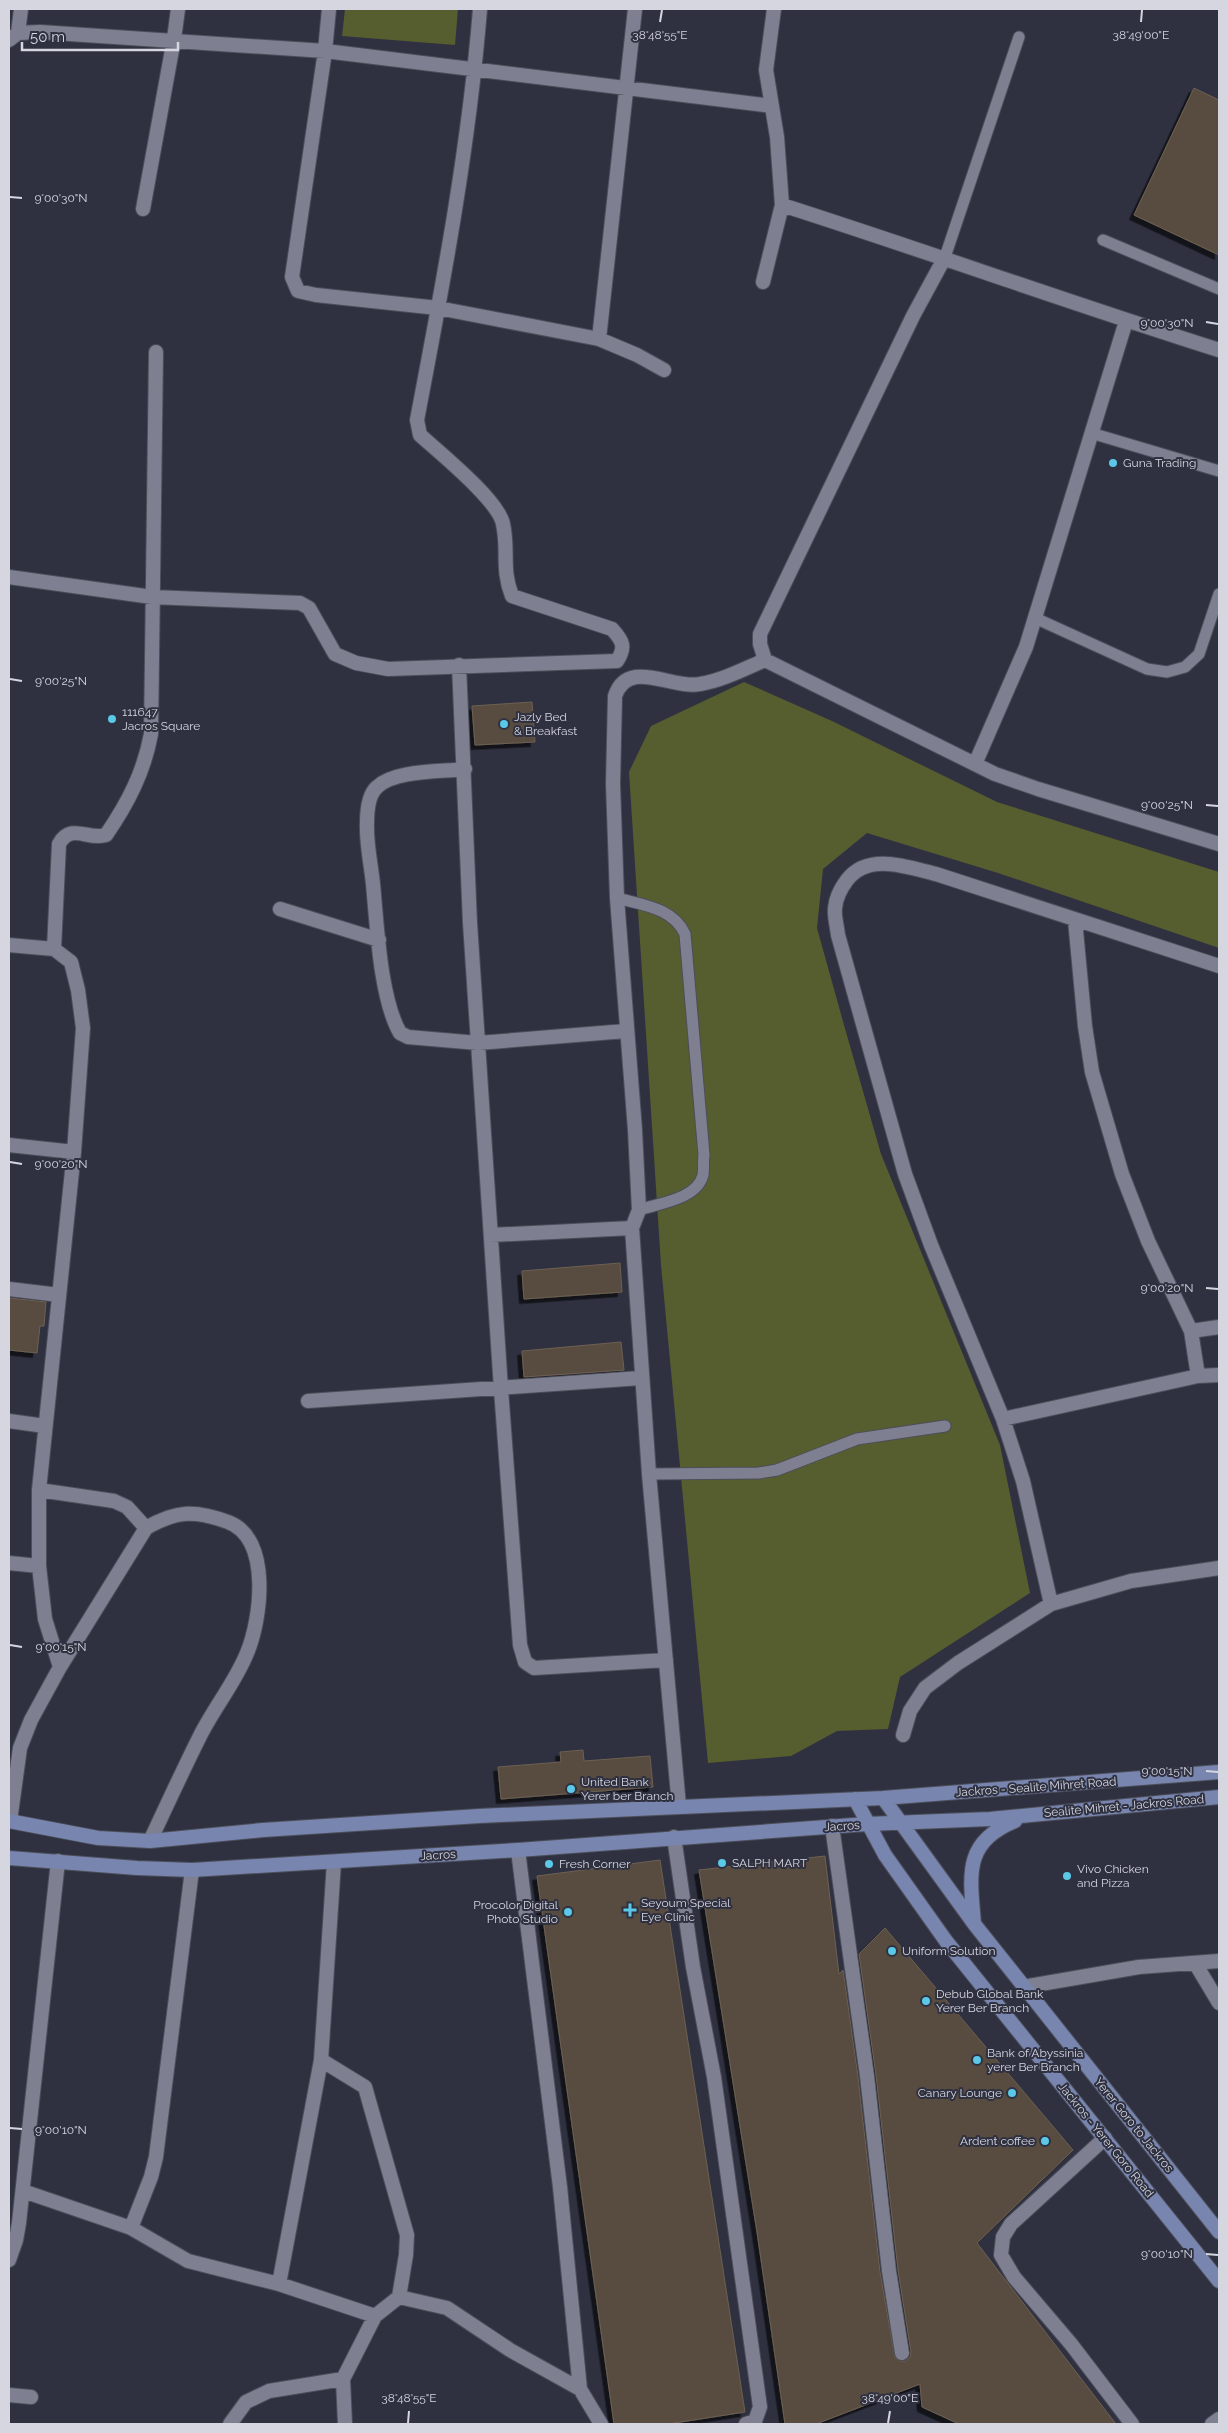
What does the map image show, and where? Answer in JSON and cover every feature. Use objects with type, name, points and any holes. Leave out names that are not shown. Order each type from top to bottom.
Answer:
[{"type":"main road","name":"Jackros - Sealite Mihret Road","points":[[883,1798],[1219,1772]]},
{"type":"main road","name":"Sealite Mihret - Jackros Road","points":[[1030,1815],[1219,1797]]},
{"type":"main road","name":"Jacros","points":[[9,1821],[98,1838],[150,1841],[264,1830],[479,1816],[883,1798]]},
{"type":"main road","name":"Yerer Goro to Jackros","points":[[883,1798],[975,1925],[1219,2232]]},
{"type":"main road","name":"Jacros","points":[[855,1799],[867,1824]]},
{"type":"main road","name":"Jacros","points":[[9,1858],[58,1860],[138,1868],[192,1870],[518,1850],[832,1826],[990,1820],[1030,1815]]},
{"type":"main road","points":[[975,1925],[970,1875],[973,1857],[981,1843],[1000,1827],[1030,1815]]},
{"type":"main road","name":"Jackros - Yerer Goro Road","points":[[867,1824],[885,1855],[946,1941],[1219,2281]]},
{"type":"street","points":[[21,9],[13,37],[40,32],[174,39],[325,51],[772,106]]},
{"type":"street","points":[[143,209],[178,9]]},
{"type":"street","points":[[329,9],[325,51],[292,277],[298,291],[316,295],[438,308],[599,339],[637,355],[664,370]]},
{"type":"street","points":[[480,9],[476,69],[438,308],[416,420],[420,435],[493,504],[503,523],[505,579],[512,596],[612,629],[622,640],[623,652],[616,661]]},
{"type":"street","points":[[599,339],[628,87],[635,9]]},
{"type":"street","points":[[763,282],[782,205],[777,137],[766,70],[774,9]]},
{"type":"street","points":[[782,205],[945,257],[1219,350]]},
{"type":"street","points":[[945,257],[913,316],[760,634],[760,644],[765,660],[975,764],[1038,789],[1219,844]]},
{"type":"street","points":[[975,764],[1026,647],[1126,320]]},
{"type":"street","points":[[54,949],[60,844],[68,834],[77,832],[101,837],[106,835],[139,780],[146,758],[150,734],[154,630],[152,597],[156,352]]},
{"type":"street","points":[[9,580],[152,597],[300,603],[309,608],[335,654],[356,663],[388,669],[459,665],[616,661]]},
{"type":"street","points":[[679,1806],[649,1474],[632,1228],[640,1210],[616,898],[613,784],[615,696],[618,686],[627,678],[638,676],[660,679],[686,686],[700,685],[723,678],[765,660]]},
{"type":"street","points":[[616,661],[627,678]]},
{"type":"street","points":[[459,665],[465,770],[469,914],[520,1645],[525,1662],[534,1668],[666,1660]]},
{"type":"street","points":[[465,770],[406,775],[385,782],[375,788],[369,801],[367,824],[379,940],[388,1005],[400,1033],[418,1038],[478,1043],[626,1031]]},
{"type":"street","points":[[1051,1604],[1023,1481],[1002,1419],[931,1245],[905,1174],[838,934],[835,908],[840,889],[853,872],[868,864],[900,865],[936,874],[1219,966]]},
{"type":"street","points":[[280,909],[379,940]]},
{"type":"street","points":[[1075,920],[1085,1026],[1092,1072],[1122,1174],[1148,1241],[1191,1331],[1198,1376]]},
{"type":"street","points":[[9,945],[54,949],[71,962],[78,990],[83,1028],[74,1152],[39,1490],[38,1566],[45,1619],[60,1667]]},
{"type":"street","points":[[9,1145],[74,1152]]},
{"type":"street","points":[[491,1235],[632,1228]]},
{"type":"street","points":[[9,1289],[59,1295]]},
{"type":"street","points":[[1191,1331],[1219,1327]]},
{"type":"street","points":[[1002,1419],[1198,1376],[1219,1374]]},
{"type":"street","points":[[308,1401],[642,1378]]},
{"type":"street","points":[[9,1421],[45,1426]]},
{"type":"street","points":[[39,1490],[114,1501],[127,1507],[139,1517],[146,1528]]},
{"type":"street","points":[[9,1821],[20,1748],[31,1720],[60,1667],[146,1528],[162,1519],[184,1513],[209,1515],[232,1524],[248,1538],[260,1570],[254,1634],[247,1654],[199,1737],[150,1841]]},
{"type":"street","points":[[9,1563],[38,1566]]},
{"type":"street","points":[[902,1736],[910,1711],[925,1688],[958,1663],[1051,1604],[1131,1581],[1219,1568]]},
{"type":"street","points":[[832,1826],[868,2076],[890,2271],[902,2353]]},
{"type":"street","points":[[674,1837],[693,1967],[714,2076],[760,2407],[755,2421],[746,2424]]},
{"type":"street","points":[[518,1850],[560,2187],[580,2389],[601,2424]]},
{"type":"street","points":[[9,2260],[16,2240],[23,2191],[58,1860]]},
{"type":"street","points":[[279,2284],[304,2164],[321,2060],[334,1862]]},
{"type":"street","points":[[131,2228],[151,2177],[156,2157],[192,1870]]},
{"type":"street","points":[[1023,1987],[1139,1967],[1219,1961]]},
{"type":"street","points":[[1194,1963],[1219,2003]]},
{"type":"street","points":[[321,2060],[365,2087],[406,2235],[406,2255],[399,2297],[375,2316],[343,2379],[345,2424]]},
{"type":"street","points":[[1105,2138],[1011,2224],[1003,2237],[1001,2254],[1014,2277],[1071,2344],[1132,2424]]},
{"type":"street","points":[[23,2191],[131,2228],[188,2261],[279,2284],[375,2316]]},
{"type":"street","points":[[399,2297],[447,2308],[510,2350],[580,2389]]},
{"type":"street","points":[[230,2424],[246,2402],[269,2391],[343,2379]]},
{"type":"street","points":[[9,2394],[31,2397]]},
{"type":"street","points":[[1212,2424],[1219,2418]]},
{"type":"lane","points":[[945,257],[1019,37]]},
{"type":"lane","points":[[1103,240],[1219,289]]},
{"type":"lane","points":[[1091,433],[1219,471]]},
{"type":"lane","points":[[1034,618],[1147,669],[1168,672],[1185,668],[1199,654],[1219,594]]},
{"type":"lane","points":[[616,898],[665,912],[679,922],[685,934],[704,1155],[702,1175],[697,1188],[682,1196],[640,1210]]},
{"type":"lane","points":[[649,1474],[777,1470],[857,1439],[946,1426]]},
{"type":"green space","points":[[345,9],[458,9],[455,45],[342,36]]},
{"type":"green space","points":[[744,682],[832,721],[997,802],[1219,872],[1219,948],[998,873],[867,833],[823,869],[817,928],[844,1025],[881,1154],[1000,1445],[1030,1593],[900,1677],[888,1729],[837,1731],[791,1756],[708,1763],[661,1265],[629,772],[651,726]]},
{"type":"building","points":[[1194,88],[1219,100],[1219,255],[1134,215]]},
{"type":"building","name":"Jazly Bed & Breakfast","points":[[532,702],[535,742],[475,745],[472,706]]},
{"type":"building","points":[[620,1263],[622,1292],[524,1299],[522,1271]]},
{"type":"building","points":[[9,1298],[46,1302],[44,1326],[40,1326],[37,1353],[9,1350]]},
{"type":"building","points":[[621,1342],[624,1370],[524,1377],[522,1351]]},
{"type":"building","points":[[583,1750],[584,1761],[650,1756],[653,1787],[501,1799],[498,1767],[561,1762],[560,1752]]},
{"type":"building","points":[[825,1856],[839,1974],[843,1970],[858,2077],[880,2272],[895,2358],[904,2362],[910,2357],[911,2352],[898,2270],[876,2075],[859,1954],[885,1928],[1073,2150],[977,2243],[1116,2424],[959,2424],[922,2407],[920,2384],[816,2424],[785,2424],[757,2232],[699,1870]]},
{"type":"building","points":[[660,1860],[745,2412],[668,2424],[614,2424],[537,1876]]},
{"type":"place","name":"Guna Trading","points":[[1113,463]]},
{"type":"place","name":"111647 Jacros Square","points":[[112,719]]},
{"type":"place","name":"Jazly Bed & Breakfast","points":[[504,724]]},
{"type":"place","name":"United Bank Yerer ber Branch","points":[[571,1789]]},
{"type":"place","name":"SALPH MART","points":[[722,1863]]},
{"type":"place","name":"Fresh Corner","points":[[549,1864]]},
{"type":"place","name":"Vivo Chicken and Pizza","points":[[1067,1876]]},
{"type":"place","name":"Seyoum Special Eye Clinic","points":[[630,1910]]},
{"type":"place","name":"Procolor Digital Photo Studio","points":[[568,1912]]},
{"type":"place","name":"Uniform Solution","points":[[892,1951]]},
{"type":"place","name":"Debub Global Bank Yerer Ber Branch","points":[[926,2001]]},
{"type":"place","name":"Bank of Abyssinia yerer Ber Branch","points":[[977,2060]]},
{"type":"place","name":"Canary Lounge","points":[[1012,2093]]},
{"type":"place","name":"Ardent coffee","points":[[1045,2141]]}]
